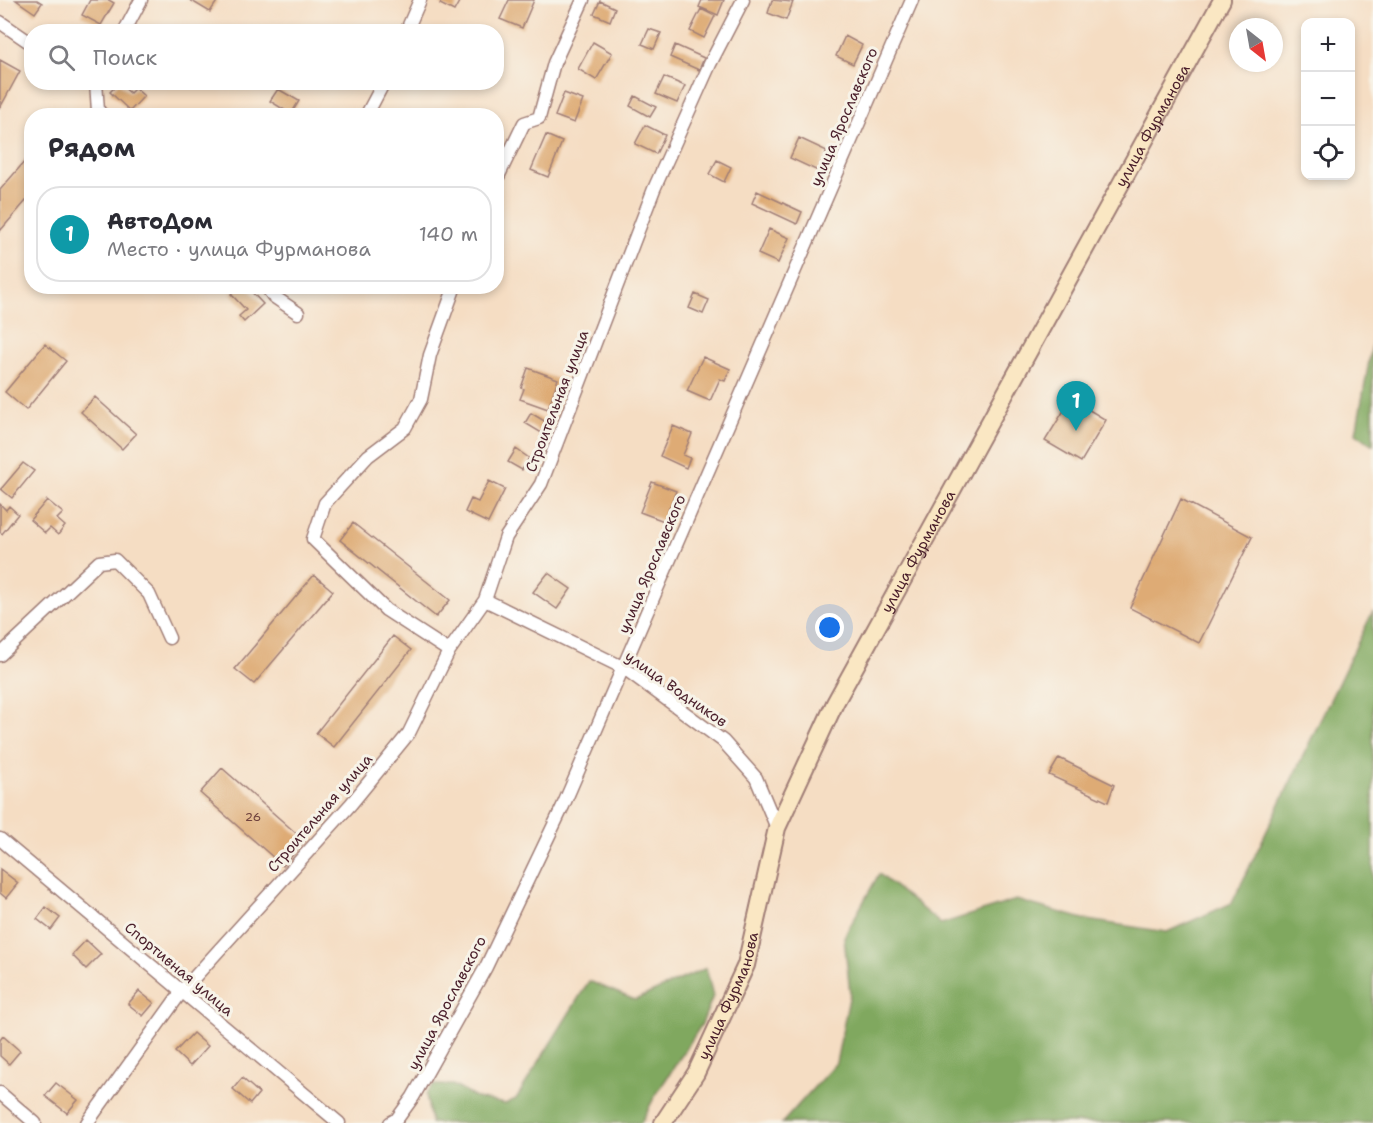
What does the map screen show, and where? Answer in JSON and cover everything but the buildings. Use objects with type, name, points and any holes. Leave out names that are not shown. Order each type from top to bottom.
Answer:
[{"type":"main road","name":"улица Фурманова","points":[[663,1123],[696,1073],[746,964],[777,828],[841,693],[1222,0]]},
{"type":"street","points":[[128,24],[141,0]]},
{"type":"street","points":[[410,24],[420,0]]},
{"type":"street","points":[[504,164],[524,123],[539,118],[554,63],[583,0]]},
{"type":"street","name":"Строительная улица","points":[[87,1123],[182,991],[351,804],[409,733],[448,651],[485,600],[506,537],[541,484],[654,189],[710,64],[742,0]]},
{"type":"street","name":"улица Ярославского","points":[[390,1123],[397,1119],[413,1097],[486,967],[563,806],[912,0]]},
{"type":"street","points":[[0,22],[24,38]]},
{"type":"street","points":[[97,90],[98,108]]},
{"type":"street","points":[[370,108],[380,90]]},
{"type":"street","points":[[271,294],[298,314]]},
{"type":"street","points":[[448,651],[386,610],[313,538],[325,503],[368,456],[405,428],[421,399],[430,355],[453,294]]},
{"type":"street","points":[[0,655],[99,562],[115,560],[149,594],[169,638]]},
{"type":"street","name":"улица Водников","points":[[485,600],[624,668],[723,741],[756,778],[777,828]]},
{"type":"street","name":"Спортивная улица","points":[[0,839],[339,1123]]},
{"type":"street","points":[[0,1093],[35,1123]]},
{"type":"green space","points":[[1373,339],[1373,445],[1356,433]]},
{"type":"green space","points":[[1373,611],[1373,1123],[782,1123],[836,1063],[850,993],[844,937],[879,874],[941,924],[1016,900],[1087,920],[1167,932],[1232,903]]},
{"type":"green space","points":[[706,968],[713,996],[702,1024],[654,1098],[641,1123],[431,1123],[426,1094],[433,1085],[453,1085],[476,1098],[505,1104],[516,1099],[589,981],[635,1000]]},
{"type":"place","name":"АвтоДом","points":[[1076,431]]}]
